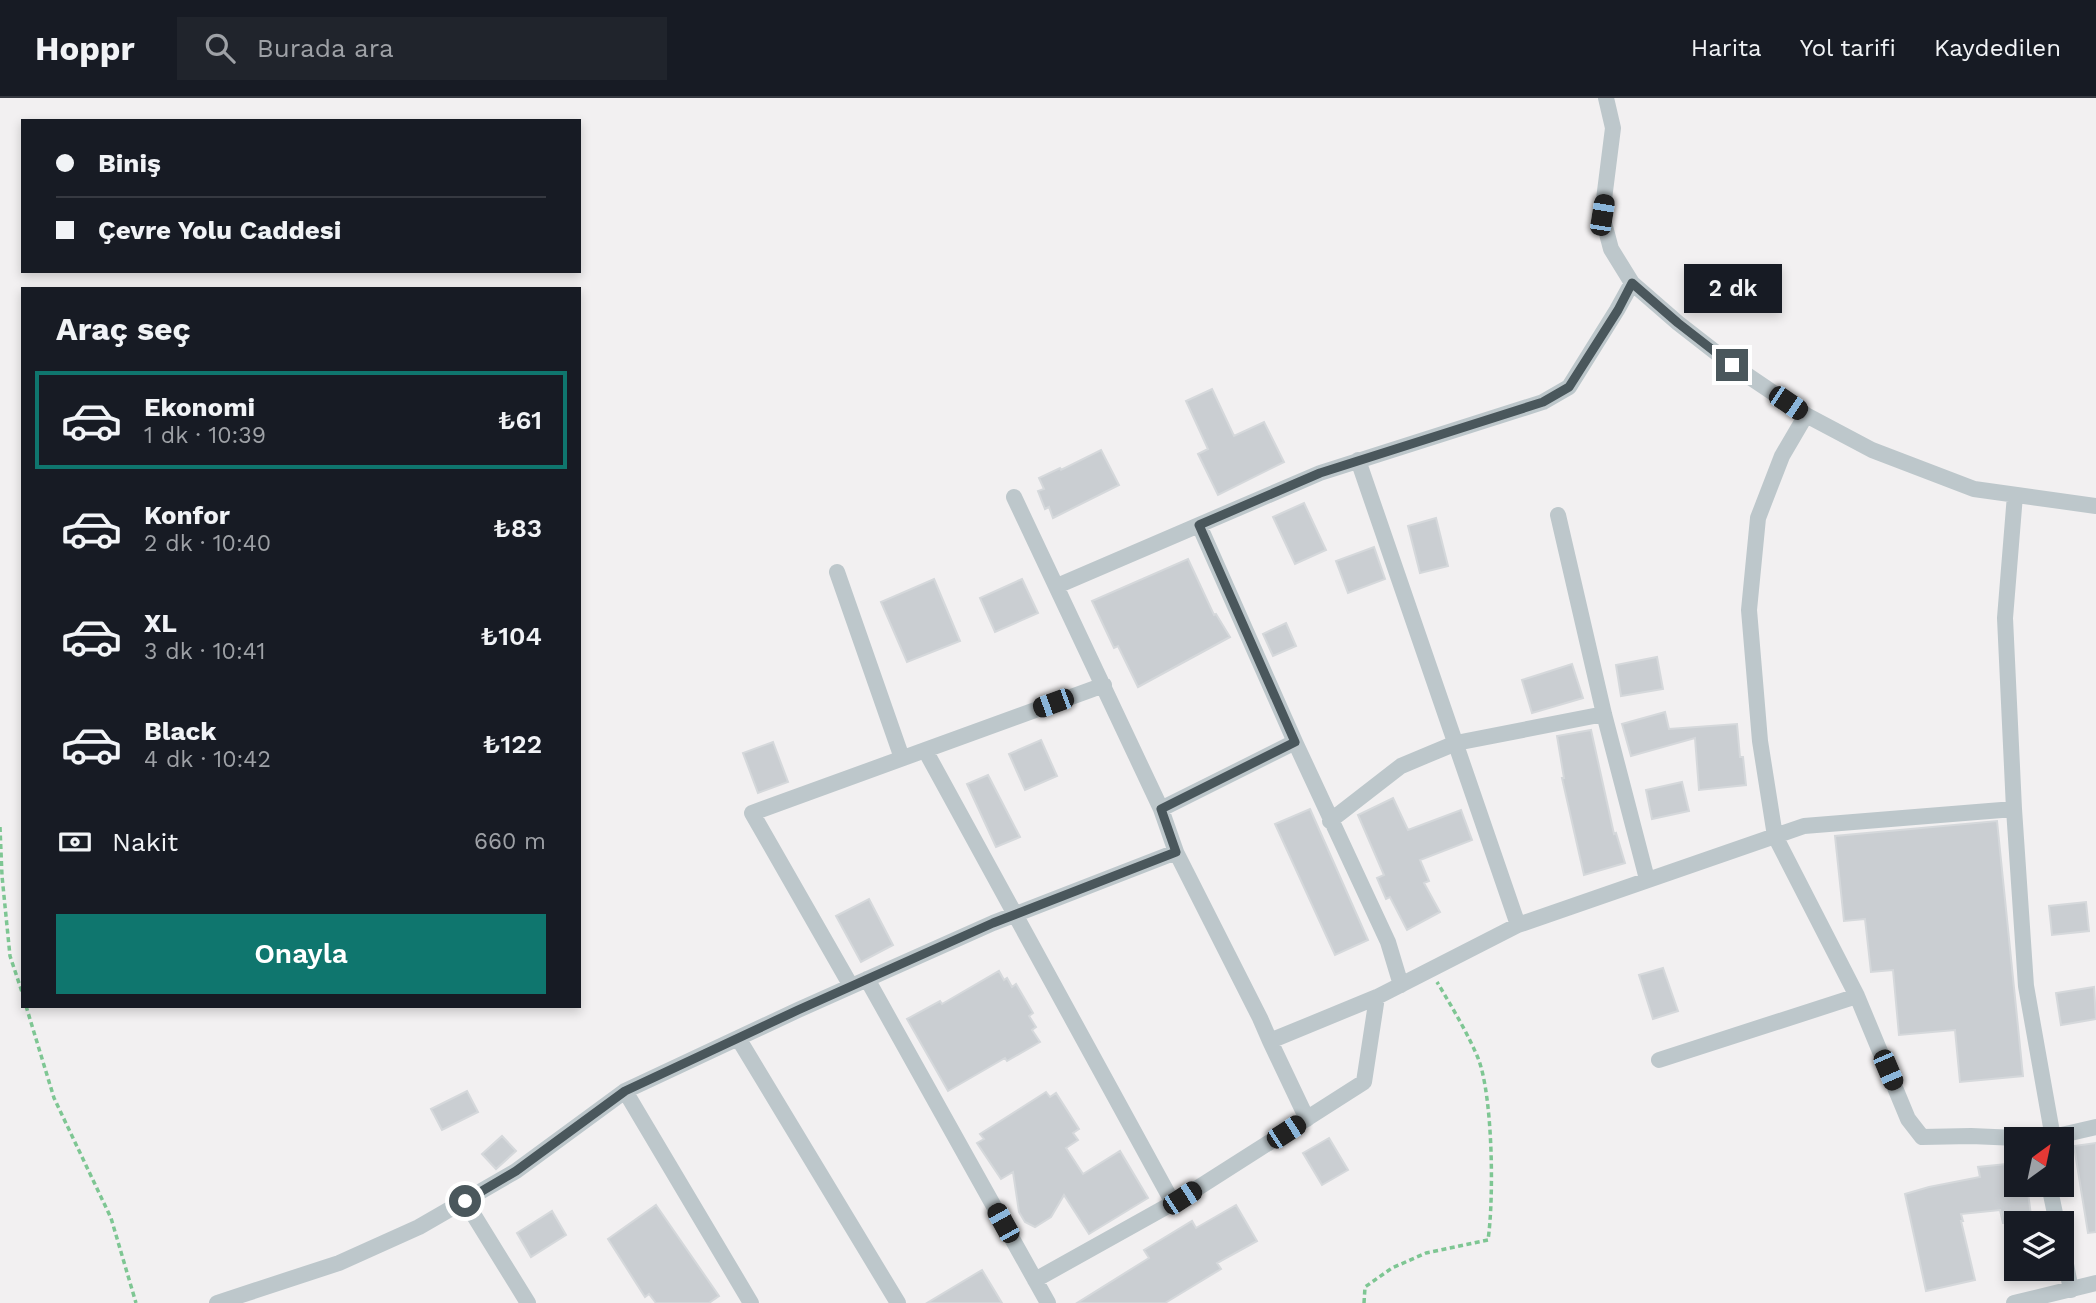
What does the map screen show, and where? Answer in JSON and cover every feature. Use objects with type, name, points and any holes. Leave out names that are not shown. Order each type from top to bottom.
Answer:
[{"type":"street","points":[[1606,98],[1613,128],[1602,215],[1611,250],[1632,283],[1678,323],[1732,365],[1806,415],[1872,450],[1974,489],[2096,506]]},
{"type":"street","points":[[1057,586],[1320,473],[1543,402],[1569,387],[1632,283]]},
{"type":"street","points":[[1806,415],[1782,456],[1758,518],[1749,610],[1760,741],[1775,836],[1857,996],[1908,1119],[1922,1137],[2004,1137]]},
{"type":"street","points":[[1358,460],[1518,925]]},
{"type":"street","points":[[2015,495],[2004,618],[2026,986],[2042,1127]]},
{"type":"street","points":[[1014,497],[1161,809],[1176,852],[1260,1018],[1307,1119]]},
{"type":"street","points":[[1558,515],[1604,714],[1647,879]]},
{"type":"street","points":[[1199,525],[1330,821],[1388,942],[1401,985]]},
{"type":"street","points":[[837,572],[902,758]]},
{"type":"street","points":[[850,986],[752,813],[1104,685]]},
{"type":"street","points":[[1330,821],[1401,766],[1455,743],[1604,714]]},
{"type":"street","points":[[1161,809],[1295,742]]},
{"type":"street","points":[[925,750],[1174,1203]]},
{"type":"street","points":[[1270,1041],[1377,997],[1518,925],[1804,826],[2014,809]]},
{"type":"street","points":[[217,1303],[339,1263],[419,1227],[516,1171],[625,1091],[850,986],[1015,914],[1176,852]]},
{"type":"street","points":[[867,979],[1048,1303]]},
{"type":"street","points":[[1659,1060],[1857,996]]},
{"type":"street","points":[[1035,1280],[1174,1203],[1364,1082],[1377,997]]},
{"type":"street","points":[[738,1038],[898,1303]]},
{"type":"street","points":[[625,1091],[751,1303]]},
{"type":"street","points":[[2074,1132],[2096,1127]]},
{"type":"street","points":[[465,1201],[528,1303]]},
{"type":"street","points":[[2014,1303],[2064,1295],[2096,1283]]},
{"type":"path","points":[[0,827],[10,956],[21,989]]},
{"type":"path","points":[[1364,1303],[1365,1287],[1392,1268],[1426,1253],[1488,1240],[1491,1217],[1488,1111],[1479,1061],[1459,1019],[1430,970]]},
{"type":"path","points":[[27,1008],[54,1098],[111,1218],[136,1303]]},
{"type":"building","points":[[1212,389],[1234,436],[1264,422],[1284,462],[1218,495],[1198,454],[1208,449],[1186,401]]},
{"type":"building","points":[[1101,450],[1119,485],[1053,518],[1049,507],[1045,509],[1038,491],[1044,489],[1039,478]]},
{"type":"building","points":[[1304,503],[1326,550],[1295,564],[1273,517]]},
{"type":"building","points":[[1436,518],[1448,566],[1420,573],[1408,526]]},
{"type":"building","points":[[1374,547],[1385,579],[1348,593],[1336,561]]},
{"type":"building","points":[[1188,559],[1214,615],[1216,614],[1230,637],[1138,687],[1118,646],[1114,648],[1092,601]]},
{"type":"building","points":[[934,579],[960,641],[907,662],[881,602]]},
{"type":"building","points":[[1022,579],[1038,613],[995,632],[980,598]]},
{"type":"building","points":[[1286,623],[1296,646],[1273,656],[1263,634]]},
{"type":"building","points":[[1657,657],[1663,689],[1621,696],[1616,665]]},
{"type":"building","points":[[1572,664],[1583,698],[1532,713],[1522,680]]},
{"type":"building","points":[[1665,712],[1669,729],[1737,724],[1746,785],[1699,790],[1695,738],[1631,756],[1622,724]]},
{"type":"building","points":[[1591,730],[1614,834],[1616,833],[1625,863],[1584,875],[1562,778],[1557,736]]},
{"type":"building","points":[[1041,740],[1057,776],[1025,790],[1009,754]]},
{"type":"building","points":[[773,742],[788,782],[758,793],[743,753]]},
{"type":"building","points":[[988,775],[1020,837],[996,847],[967,784]]},
{"type":"building","points":[[1682,782],[1689,811],[1652,819],[1646,790]]},
{"type":"building","points":[[1393,798],[1408,830],[1461,810],[1472,840],[1420,860],[1429,881],[1424,883],[1440,912],[1407,930],[1390,897],[1386,899],[1377,878],[1384,875],[1358,815]]},
{"type":"building","points":[[1310,809],[1368,940],[1335,955],[1275,824]]},
{"type":"building","points":[[1997,821],[2023,1076],[1960,1082],[1955,1030],[1899,1035],[1893,970],[1871,972],[1865,919],[1844,921],[1835,836]]},
{"type":"building","points":[[869,899],[893,945],[861,962],[836,916]]},
{"type":"building","points":[[2086,902],[2089,931],[2052,935],[2049,906]]},
{"type":"building","points":[[1663,968],[1678,1011],[1653,1019],[1639,975]]},
{"type":"building","points":[[999,971],[1012,987],[1016,984],[1033,1013],[1029,1016],[1036,1027],[1032,1030],[1040,1042],[1007,1061],[1005,1058],[948,1091],[907,1019],[940,1001],[942,1004]]},
{"type":"building","points":[[2094,987],[2096,1019],[2061,1025],[2056,993]]},
{"type":"building","points":[[467,1091],[478,1112],[442,1130],[431,1109]]},
{"type":"building","points":[[1046,1092],[1050,1097],[1056,1093],[1079,1129],[1073,1133],[1078,1140],[1066,1148],[1083,1174],[1120,1151],[1148,1198],[1089,1234],[1064,1195],[1051,1217],[1035,1227],[1025,1222],[1019,1212],[1013,1172],[1001,1179],[977,1143],[984,1139],[980,1134]]},
{"type":"building","points":[[502,1136],[516,1151],[496,1169],[482,1154]]},
{"type":"building","points":[[1329,1138],[1348,1170],[1322,1185],[1303,1153]]},
{"type":"building","points":[[2096,1143],[2096,1232],[2088,1233],[2074,1146]]},
{"type":"building","points":[[2004,1164],[2004,1197],[2029,1197],[2030,1211],[2004,1211],[2004,1223],[2000,1210],[1961,1214],[1975,1280],[1926,1291],[1905,1194],[1980,1177],[1978,1167]]},
{"type":"building","points":[[656,1205],[719,1296],[709,1303],[656,1303],[649,1294],[645,1297],[608,1239]]},
{"type":"building","points":[[1236,1205],[1257,1241],[1217,1263],[1221,1269],[1165,1303],[1077,1303],[1149,1258],[1144,1250],[1192,1221],[1196,1228]]},
{"type":"building","points":[[552,1211],[566,1235],[531,1257],[517,1233]]},
{"type":"building","points":[[982,1270],[1002,1303],[927,1303]]},
{"type":"route","points":[[465,1201],[516,1171],[625,1091],[993,923],[1176,852],[1161,809],[1295,742],[1199,525],[1320,473],[1543,402],[1569,387],[1632,283],[1732,365]]}]
